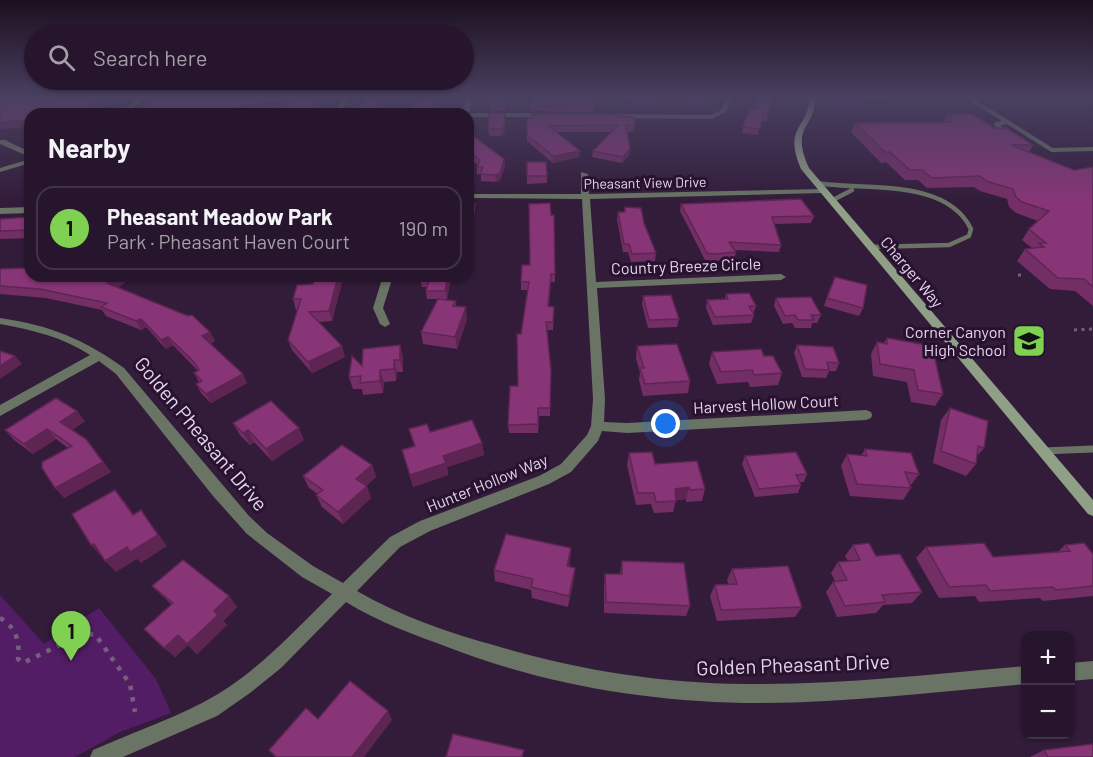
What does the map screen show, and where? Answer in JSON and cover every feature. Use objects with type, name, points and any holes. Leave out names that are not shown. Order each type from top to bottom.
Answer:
[{"type":"street","name":"Charger Way","points":[[798,131],[796,142],[801,160],[816,183],[1093,510]]},
{"type":"street","points":[[2,142],[24,152]]},
{"type":"street","points":[[0,170],[24,163]]},
{"type":"street","name":"Hunter Hollow Way","points":[[100,757],[210,709],[244,687],[275,662],[316,618],[344,595],[395,542],[425,526],[544,480],[566,468],[587,446],[597,426],[599,399],[584,174]]},
{"type":"street","name":"Pheasant View Drive","points":[[474,196],[587,198],[823,191]]},
{"type":"street","points":[[0,211],[24,210]]},
{"type":"street","name":"Country Breeze Circle","points":[[591,285],[781,277]]},
{"type":"street","points":[[385,324],[378,308],[386,282]]},
{"type":"street","name":"Golden Pheasant Drive","points":[[0,321],[50,330],[100,355],[120,371],[237,515],[289,559],[344,595],[449,640],[519,662],[597,679],[704,692],[808,691],[1021,675]]},
{"type":"street","points":[[0,411],[100,355]]},
{"type":"street","name":"Harvest Hollow Court","points":[[597,426],[627,428],[866,415]]},
{"type":"street","points":[[1075,672],[1093,670]]},
{"type":"lane","points":[[1005,131],[1013,137]]},
{"type":"lane","points":[[1022,131],[1052,150],[1093,149]]},
{"type":"lane","points":[[1031,145],[1045,146]]},
{"type":"lane","points":[[816,183],[858,189],[902,189],[932,196],[951,206],[966,219],[971,229],[969,236],[956,244],[870,247]]},
{"type":"lane","points":[[831,201],[842,193],[858,189]]},
{"type":"lane","points":[[1043,451],[1093,449]]},
{"type":"path","points":[[1074,330],[1093,329]]},
{"type":"path","points":[[0,618],[16,632],[21,645],[18,659],[23,663],[53,651],[75,636],[86,632],[95,634],[113,662],[129,680],[136,695],[135,712]]},
{"type":"shaded area","points":[[0,595],[44,644],[99,608],[156,679],[171,713],[120,732],[75,757],[0,757]]},
{"type":"building","points":[[527,131],[556,131],[580,151],[553,156],[527,135]]},
{"type":"building","points":[[612,131],[627,131],[630,148],[623,157],[593,151]]},
{"type":"building","points":[[864,131],[1011,131],[1033,145],[1011,145],[1074,170],[1093,167],[1093,287],[1084,279],[1058,278],[1025,249],[1044,247],[1039,243],[1046,243],[1029,229],[1049,211],[1022,202],[1016,197],[1013,189],[986,181],[980,176],[932,178],[922,170],[910,170],[890,152],[885,152]]},
{"type":"building","points":[[474,136],[504,159],[500,173],[495,175],[480,174],[483,167],[477,167],[480,160],[474,156]]},
{"type":"building","points":[[527,162],[546,162],[547,176],[527,176]]},
{"type":"building","points":[[801,199],[814,216],[772,217],[781,245],[729,242],[736,252],[715,254],[707,253],[681,204]]},
{"type":"building","points":[[550,203],[551,215],[554,215],[555,274],[551,274],[548,306],[554,307],[553,322],[546,322],[551,370],[550,408],[538,408],[538,424],[508,425],[510,386],[518,386],[517,334],[521,334],[529,282],[521,282],[522,265],[530,265],[529,204]]},
{"type":"building","points":[[625,207],[641,208],[644,223],[656,253],[632,254],[629,244],[624,244],[618,212],[625,212]]},
{"type":"building","points":[[24,217],[24,230],[0,231],[0,219]]},
{"type":"building","points":[[24,268],[24,282],[108,282],[188,316],[192,315],[210,332],[202,336],[243,374],[206,394],[196,384],[202,381],[194,373],[199,370],[194,362],[168,337],[161,340],[141,319],[136,321],[101,307],[107,303],[40,289],[0,286],[0,269]]},
{"type":"building","points":[[835,277],[867,285],[863,308],[827,298]]},
{"type":"building","points":[[314,282],[336,282],[329,311],[309,312],[342,346],[308,362],[288,340],[301,299],[293,299],[297,285],[313,284]]},
{"type":"building","points":[[428,282],[447,282],[445,291],[426,291]]},
{"type":"building","points":[[749,293],[756,306],[749,306],[754,315],[715,317],[707,300],[728,299],[726,294]]},
{"type":"building","points":[[671,295],[679,319],[649,320],[643,296]]},
{"type":"building","points":[[811,297],[821,315],[811,315],[814,320],[798,320],[795,315],[785,316],[776,298]]},
{"type":"building","points":[[438,299],[456,301],[453,306],[466,307],[455,337],[421,332]]},
{"type":"building","points":[[887,338],[932,346],[943,394],[918,390],[914,370],[880,364],[877,342],[887,344]]},
{"type":"building","points":[[677,344],[690,381],[645,384],[640,368],[644,368],[637,346]]},
{"type":"building","points":[[400,345],[400,360],[394,360],[394,369],[380,370],[380,381],[360,383],[361,376],[349,377],[352,356],[362,366],[363,349]]},
{"type":"building","points":[[797,345],[833,347],[839,363],[827,362],[829,370],[805,369]]},
{"type":"building","points":[[761,349],[764,356],[773,356],[782,373],[754,375],[752,370],[721,372],[712,352]]},
{"type":"building","points":[[0,351],[15,356],[0,366]]},
{"type":"building","points":[[56,398],[77,411],[60,422],[86,439],[103,462],[55,488],[42,468],[42,462],[72,446],[47,429],[24,444],[5,430]]},
{"type":"building","points":[[271,401],[299,428],[266,449],[248,430],[243,433],[233,423]]},
{"type":"building","points":[[950,408],[988,421],[984,448],[978,446],[976,464],[941,451]]},
{"type":"building","points":[[472,420],[482,443],[443,456],[446,463],[410,475],[402,450],[415,446],[409,429],[427,424],[430,432]]},
{"type":"building","points":[[342,445],[372,465],[356,479],[367,486],[338,512],[316,495],[323,490],[303,476]]},
{"type":"building","points":[[865,449],[911,453],[919,474],[905,472],[911,488],[857,484],[847,454],[867,456]]},
{"type":"building","points":[[652,452],[655,464],[697,461],[705,489],[690,490],[689,487],[675,489],[676,501],[656,502],[654,493],[638,493],[629,453]]},
{"type":"building","points":[[796,452],[807,474],[796,475],[801,485],[759,489],[745,456]]},
{"type":"building","points":[[115,490],[133,515],[141,510],[158,535],[130,552],[127,547],[105,561],[94,544],[91,545],[72,514]]},
{"type":"building","points":[[506,534],[571,548],[567,566],[575,568],[569,596],[531,587],[533,579],[494,570]]},
{"type":"building","points":[[869,543],[876,556],[900,554],[922,592],[882,595],[885,602],[845,606],[833,582],[847,580],[838,562],[860,560],[853,545]]},
{"type":"building","points":[[984,543],[993,557],[1070,551],[1065,545],[1084,543],[1093,554],[1093,586],[1056,590],[1053,587],[990,591],[986,585],[949,587],[926,547]]},
{"type":"building","points":[[183,560],[229,596],[214,611],[218,615],[187,644],[178,635],[164,648],[144,629],[173,603],[152,586]]},
{"type":"building","points":[[622,561],[684,563],[690,606],[606,602],[605,574],[622,574]]},
{"type":"building","points":[[788,566],[802,607],[721,610],[715,585],[737,584],[732,569]]},
{"type":"building","points":[[350,681],[388,711],[352,757],[276,757],[269,750],[306,708],[318,719]]},
{"type":"building","points":[[453,734],[524,750],[522,757],[446,757]]},
{"type":"building","points":[[1093,744],[1093,757],[1048,757],[1044,750]]},
{"type":"place","name":"Corner Canyon High School","points":[[1029,341]]},
{"type":"place","name":"Pheasant Meadow Park","points":[[71,661]]}]
